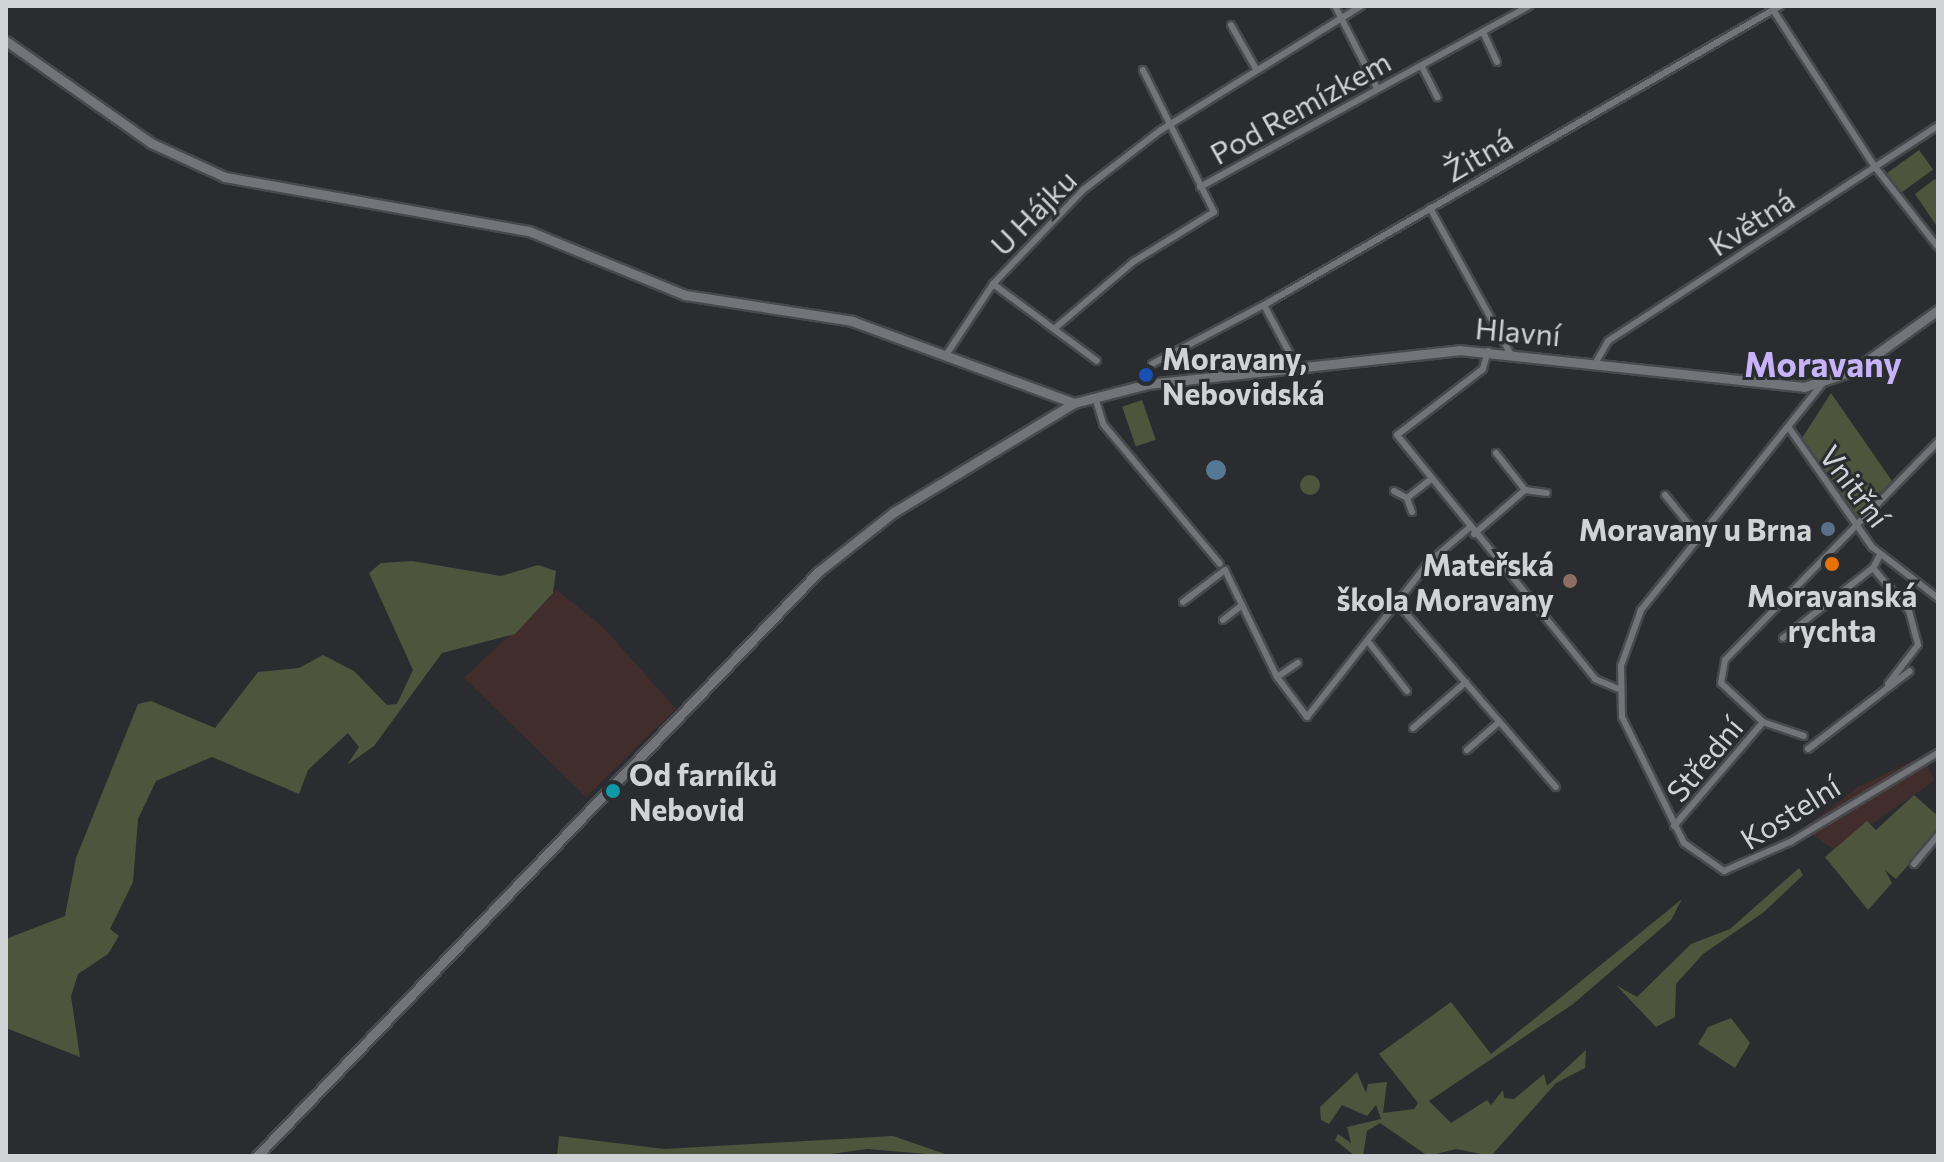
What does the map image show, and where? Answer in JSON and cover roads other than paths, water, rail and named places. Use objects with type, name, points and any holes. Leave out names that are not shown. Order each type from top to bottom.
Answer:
[{"type":"street","points":[[1335,6],[1376,86]]},
{"type":"street","name":"U Hájku","points":[[948,352],[993,284],[1083,190],[1171,124],[1361,6]]},
{"type":"street","points":[[1509,6],[1513,15]]},
{"type":"street","name":"Pod Remízkem","points":[[1200,187],[1376,86],[1422,67],[1529,6]]},
{"type":"street","name":"Žitná","points":[[1152,364],[1264,305],[1780,6]]},
{"type":"street","points":[[1773,10],[1875,167],[1938,247]]},
{"type":"street","points":[[1231,25],[1256,69]]},
{"type":"street","points":[[1483,32],[1497,62]]},
{"type":"street","points":[[6,41],[151,143],[225,177],[529,231],[685,295],[852,321],[948,352],[1074,403]]},
{"type":"street","name":"Pod Remízkem","points":[[1422,67],[1437,97]]},
{"type":"street","points":[[1054,329],[1133,262],[1214,212],[1143,70]]},
{"type":"street","name":"Květná","points":[[1596,362],[1608,341],[1938,126]]},
{"type":"street","points":[[1430,208],[1510,353]]},
{"type":"street","points":[[993,284],[1097,361]]},
{"type":"street","points":[[1264,305],[1296,365]]},
{"type":"street","name":"Hlavní","points":[[257,1156],[818,572],[894,512],[1074,403],[1296,365],[1488,351],[1781,386],[1822,384],[1938,310]]},
{"type":"street","points":[[1488,351],[1483,369],[1397,435],[1430,480],[1595,679],[1618,689],[1641,610],[1789,428]]},
{"type":"street","name":"Vnitřní","points":[[1822,384],[1789,428],[1855,525],[1880,555],[1938,598]]},
{"type":"street","points":[[1095,397],[1103,424],[1220,564]]},
{"type":"street","name":"Střední","points":[[1674,826],[1763,722],[1721,683],[1722,664],[1938,442]]},
{"type":"street","points":[[1930,451],[1938,455]]},
{"type":"street","points":[[1496,453],[1525,490],[1547,493]]},
{"type":"street","points":[[1407,498],[1430,480]]},
{"type":"street","points":[[1183,602],[1225,570],[1277,677],[1307,717],[1370,644],[1397,603],[1472,531],[1525,490]]},
{"type":"street","points":[[1394,491],[1407,498],[1412,512]]},
{"type":"street","points":[[1665,495],[1699,537]]},
{"type":"street","points":[[1783,638],[1873,568],[1880,555]]},
{"type":"street","points":[[1873,568],[1909,611],[1918,645],[1888,684]]},
{"type":"street","points":[[1397,603],[1556,787]]},
{"type":"street","points":[[1223,620],[1242,605]]},
{"type":"street","points":[[1370,644],[1407,691]]},
{"type":"street","points":[[1277,677],[1298,663]]},
{"type":"street","points":[[1808,749],[1888,684],[1910,671]]},
{"type":"street","points":[[1413,728],[1466,682]]},
{"type":"street","name":"Kostelní","points":[[1618,689],[1625,726],[1674,826],[1703,861],[1737,869],[1938,753]]},
{"type":"street","points":[[1467,750],[1499,722]]},
{"type":"street","points":[[1763,722],[1804,736]]},
{"type":"street","points":[[1914,864],[1938,835]]},
{"type":"water","points":[[1216,460],[1223,463],[1226,470],[1223,477],[1216,480],[1209,477],[1206,470],[1209,463]]},
{"type":"place","name":"Moravany, Nebovidská","points":[[1146,375]]},
{"type":"place","name":"Moravany u Brna","points":[[1828,529]]},
{"type":"place","name":"Moravanská rychta","points":[[1832,564]]},
{"type":"place","name":"Mateřská škola Moravany","points":[[1570,581]]},
{"type":"place","name":"Od farníků Nebovid","points":[[613,791]]},
{"type":"district","name":"Moravany","points":[[1823,364]]}]
